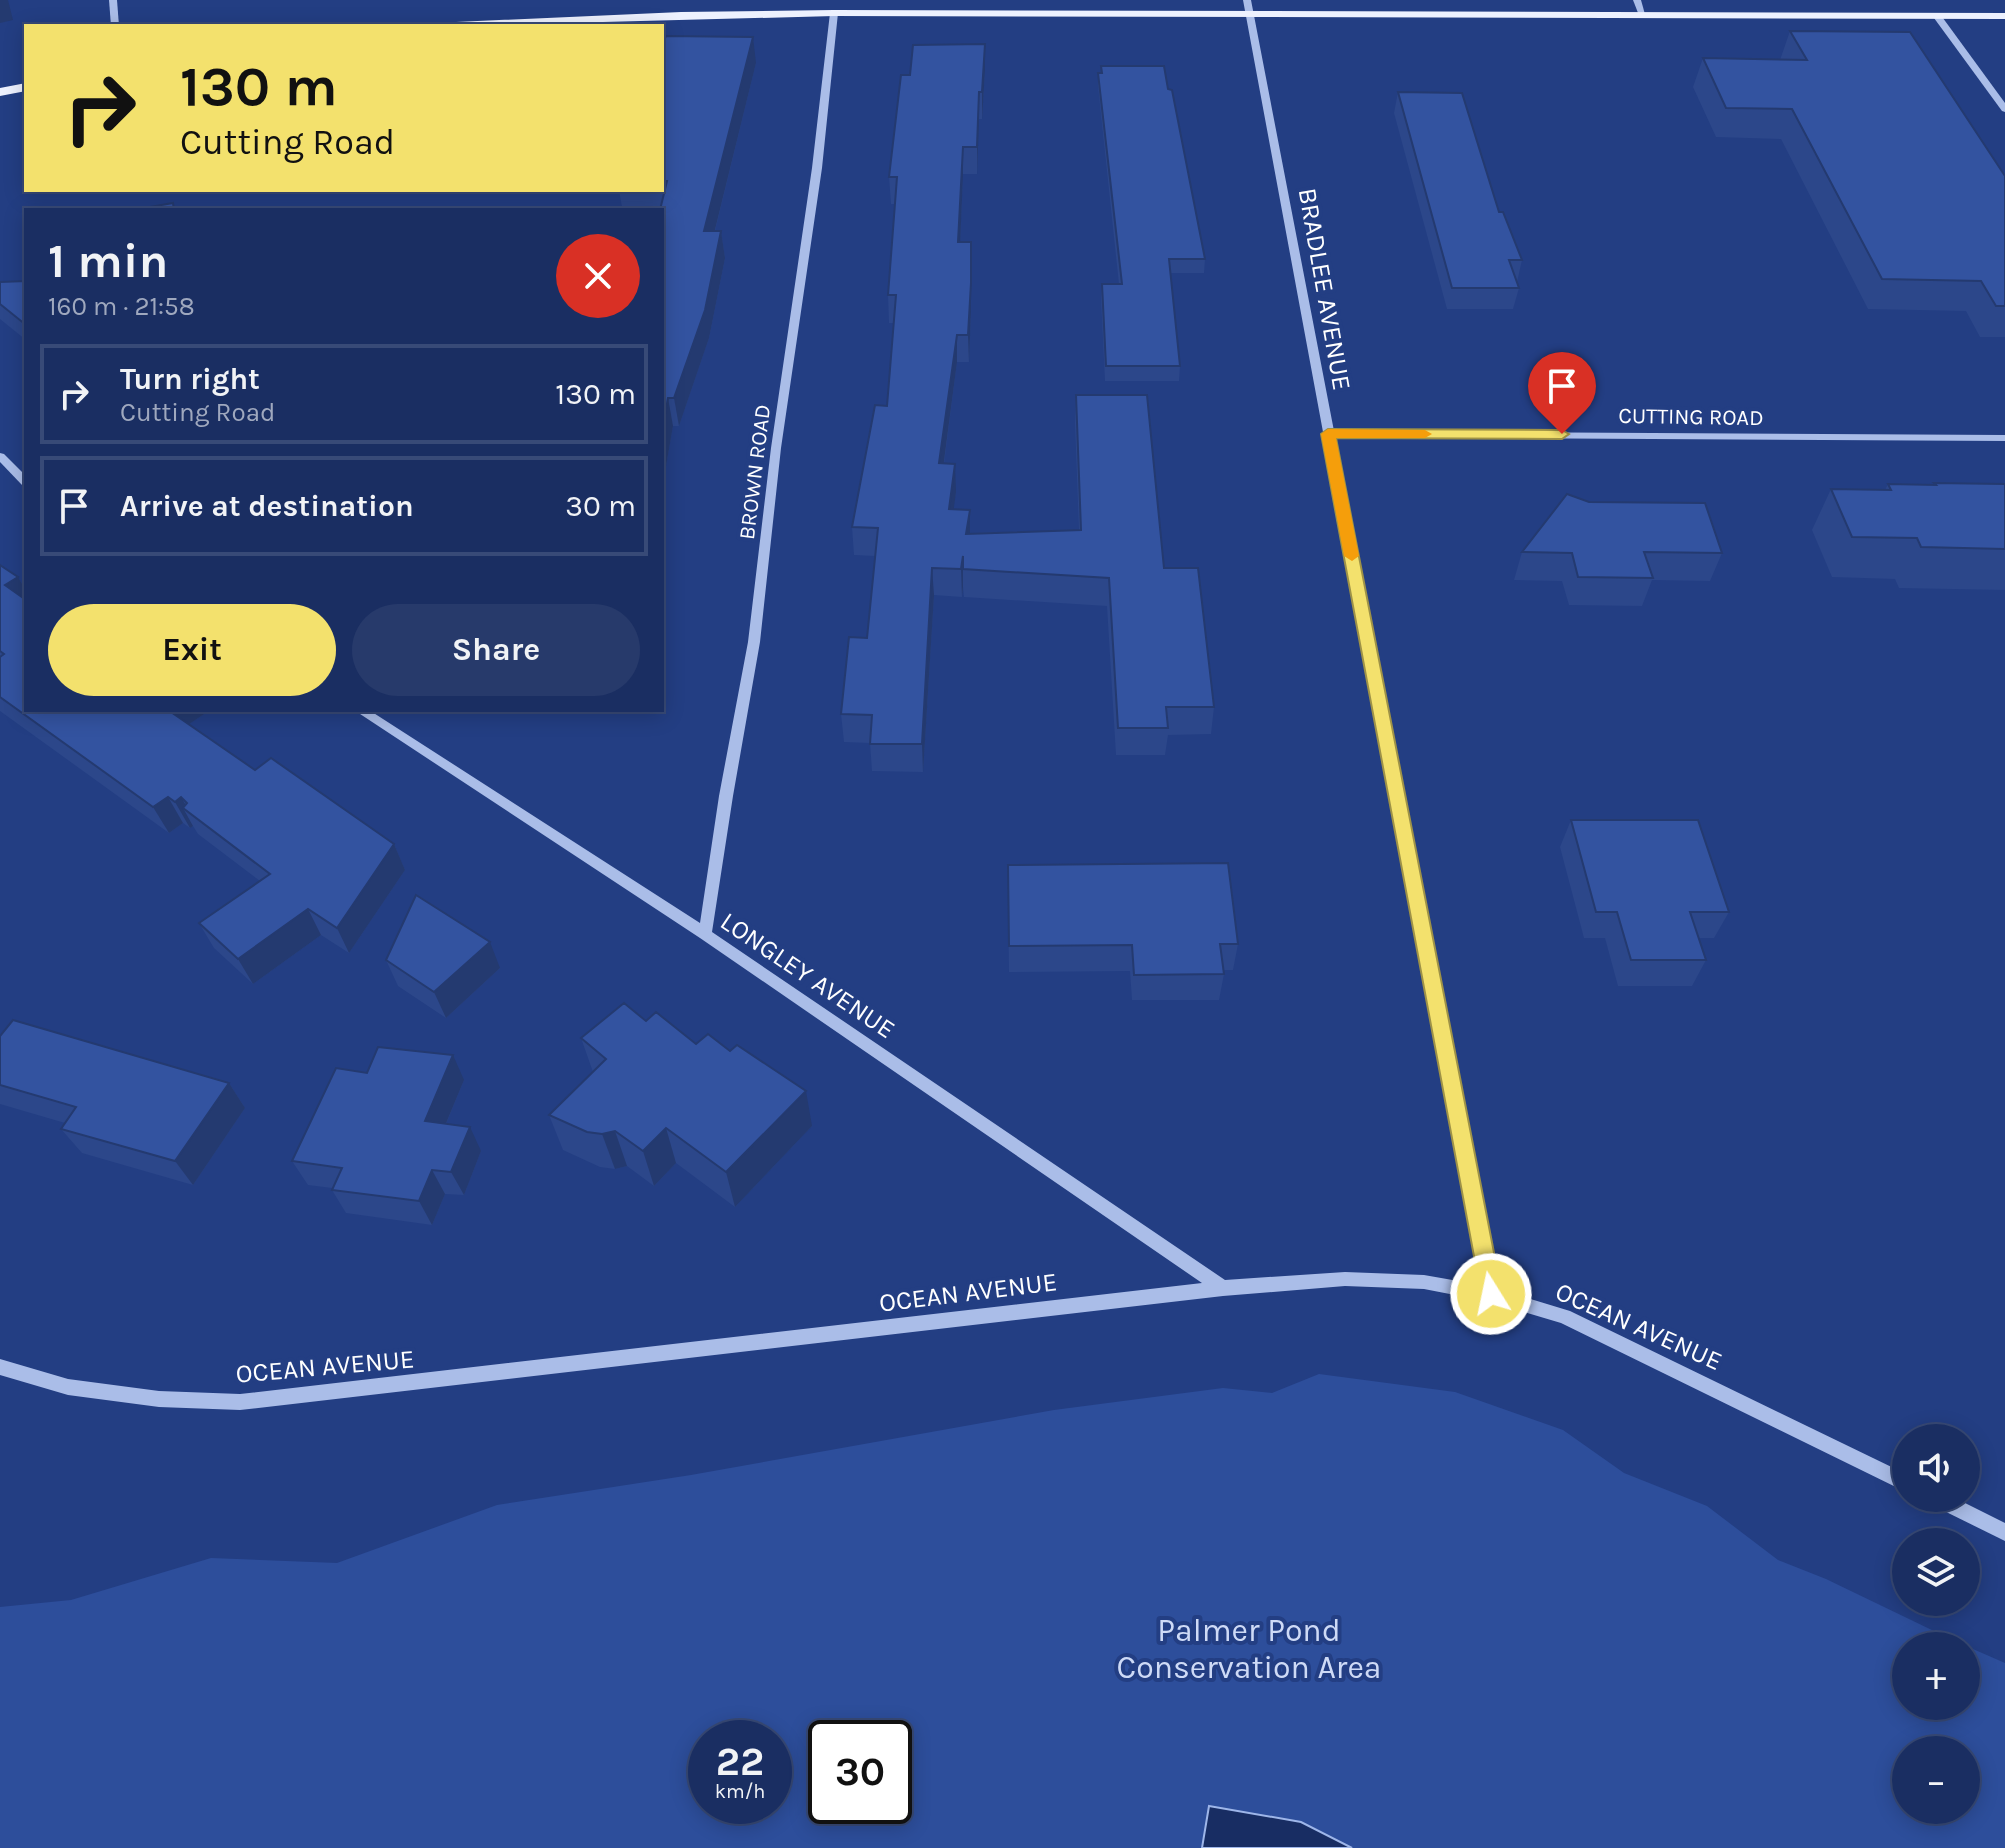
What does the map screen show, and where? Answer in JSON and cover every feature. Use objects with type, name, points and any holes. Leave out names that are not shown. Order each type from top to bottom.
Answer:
[{"type":"main road","points":[[497,24],[681,15],[834,13],[2005,16]]},
{"type":"main road","points":[[0,92],[24,87]]},
{"type":"street","points":[[113,0],[115,24]]},
{"type":"street","name":"BRADLEE AVENUE","points":[[1247,0],[1491,1294]]},
{"type":"street","points":[[1637,0],[1643,16]]},
{"type":"street","name":"BROWN ROAD","points":[[705,934],[754,642],[778,432],[817,168],[834,13]]},
{"type":"street","points":[[1937,16],[2005,109]]},
{"type":"street","name":"CUTTING ROAD","points":[[1328,434],[2005,438]]},
{"type":"street","points":[[0,456],[24,481]]},
{"type":"street","name":"LONGLEY AVENUE","points":[[363,712],[705,934],[1223,1288]]},
{"type":"street","name":"OCEAN AVENUE","points":[[0,1367],[68,1387],[159,1399],[240,1402],[1223,1288],[1345,1279],[1424,1282],[1491,1294],[1564,1316],[1892,1476]]},
{"type":"street","points":[[1964,1512],[2005,1532]]},
{"type":"green space","name":"Palmer Pond Conservation Area","points":[[1319,1374],[1455,1392],[1563,1430],[1624,1473],[1707,1506],[1778,1560],[1892,1611],[1892,1616],[1903,1616],[1936,1632],[1892,1632],[1892,1720],[1980,1720],[1980,1652],[2005,1663],[2005,1848],[0,1848],[0,1607],[71,1600],[211,1558],[337,1563],[497,1505],[691,1475],[1054,1410],[1223,1388],[1272,1393]]},
{"type":"shaded area","points":[[1209,1806],[1301,1822],[1352,1848],[1202,1848]]},
{"type":"building","points":[[1790,31],[1910,32],[2005,176],[2005,306],[1996,306],[1981,281],[1882,279],[1792,109],[1726,108],[1703,58],[1807,60]]},
{"type":"building","points":[[666,36],[753,37],[704,231],[721,231],[705,310],[674,398],[668,398],[664,420],[664,208],[660,208],[667,181],[664,181]]},
{"type":"building","points":[[985,44],[977,147],[963,147],[958,242],[971,242],[971,283],[968,335],[957,335],[939,463],[955,464],[949,509],[970,510],[966,534],[1081,530],[1076,395],[1147,395],[1164,568],[1198,568],[1214,707],[1166,707],[1168,728],[1118,728],[1109,578],[963,569],[963,556],[961,569],[932,568],[922,744],[870,744],[872,715],[841,714],[849,637],[867,638],[878,528],[852,527],[875,405],[887,406],[896,295],[888,295],[897,177],[889,177],[901,75],[910,75],[913,45]]},
{"type":"building","points":[[1101,66],[1164,66],[1168,89],[1172,90],[1205,259],[1169,259],[1180,366],[1106,366],[1102,284],[1122,284],[1098,73],[1102,73]]},
{"type":"building","points":[[1398,92],[1462,93],[1499,212],[1503,212],[1522,260],[1509,260],[1519,288],[1452,288]]},
{"type":"building","points":[[173,203],[174,208],[144,208]]},
{"type":"building","points":[[24,281],[24,323],[0,304],[0,282]]},
{"type":"building","points":[[1934,483],[2005,484],[2005,549],[1921,547],[1917,538],[1852,537],[1831,489],[1891,490],[1888,484],[1936,485]]},
{"type":"building","points":[[1567,494],[1589,502],[1705,503],[1722,553],[1644,552],[1653,578],[1578,577],[1572,553],[1522,552]]},
{"type":"building","points":[[0,565],[18,577],[5,585],[24,599],[24,712],[171,712],[255,770],[271,758],[394,844],[337,928],[308,909],[238,959],[199,923],[270,874],[183,808],[187,803],[181,797],[175,802],[168,797],[153,807],[0,697],[0,657],[4,654],[0,651]]},
{"type":"building","points":[[1571,820],[1698,820],[1729,912],[1690,912],[1706,960],[1631,960],[1617,912],[1596,912]]},
{"type":"building","points":[[1228,863],[1238,944],[1220,944],[1224,974],[1134,975],[1132,945],[1009,946],[1008,865]]},
{"type":"building","points":[[416,895],[490,942],[434,992],[386,960]]},
{"type":"building","points":[[624,1003],[646,1021],[656,1012],[696,1044],[708,1034],[730,1051],[737,1045],[806,1091],[726,1172],[666,1128],[643,1151],[615,1131],[602,1134],[587,1132],[549,1115],[606,1059],[581,1038]]},
{"type":"building","points":[[13,1020],[229,1083],[175,1161],[61,1129],[76,1107],[0,1085],[0,1036]]},
{"type":"building","points":[[378,1047],[453,1055],[425,1121],[470,1127],[451,1172],[432,1170],[419,1201],[332,1190],[342,1168],[292,1161],[336,1068],[367,1073]]},
{"type":"slow traffic","points":[[1352,556],[1328,434],[1425,434]]},
{"type":"route","points":[[1491,1294],[1328,434],[1562,434]]}]
